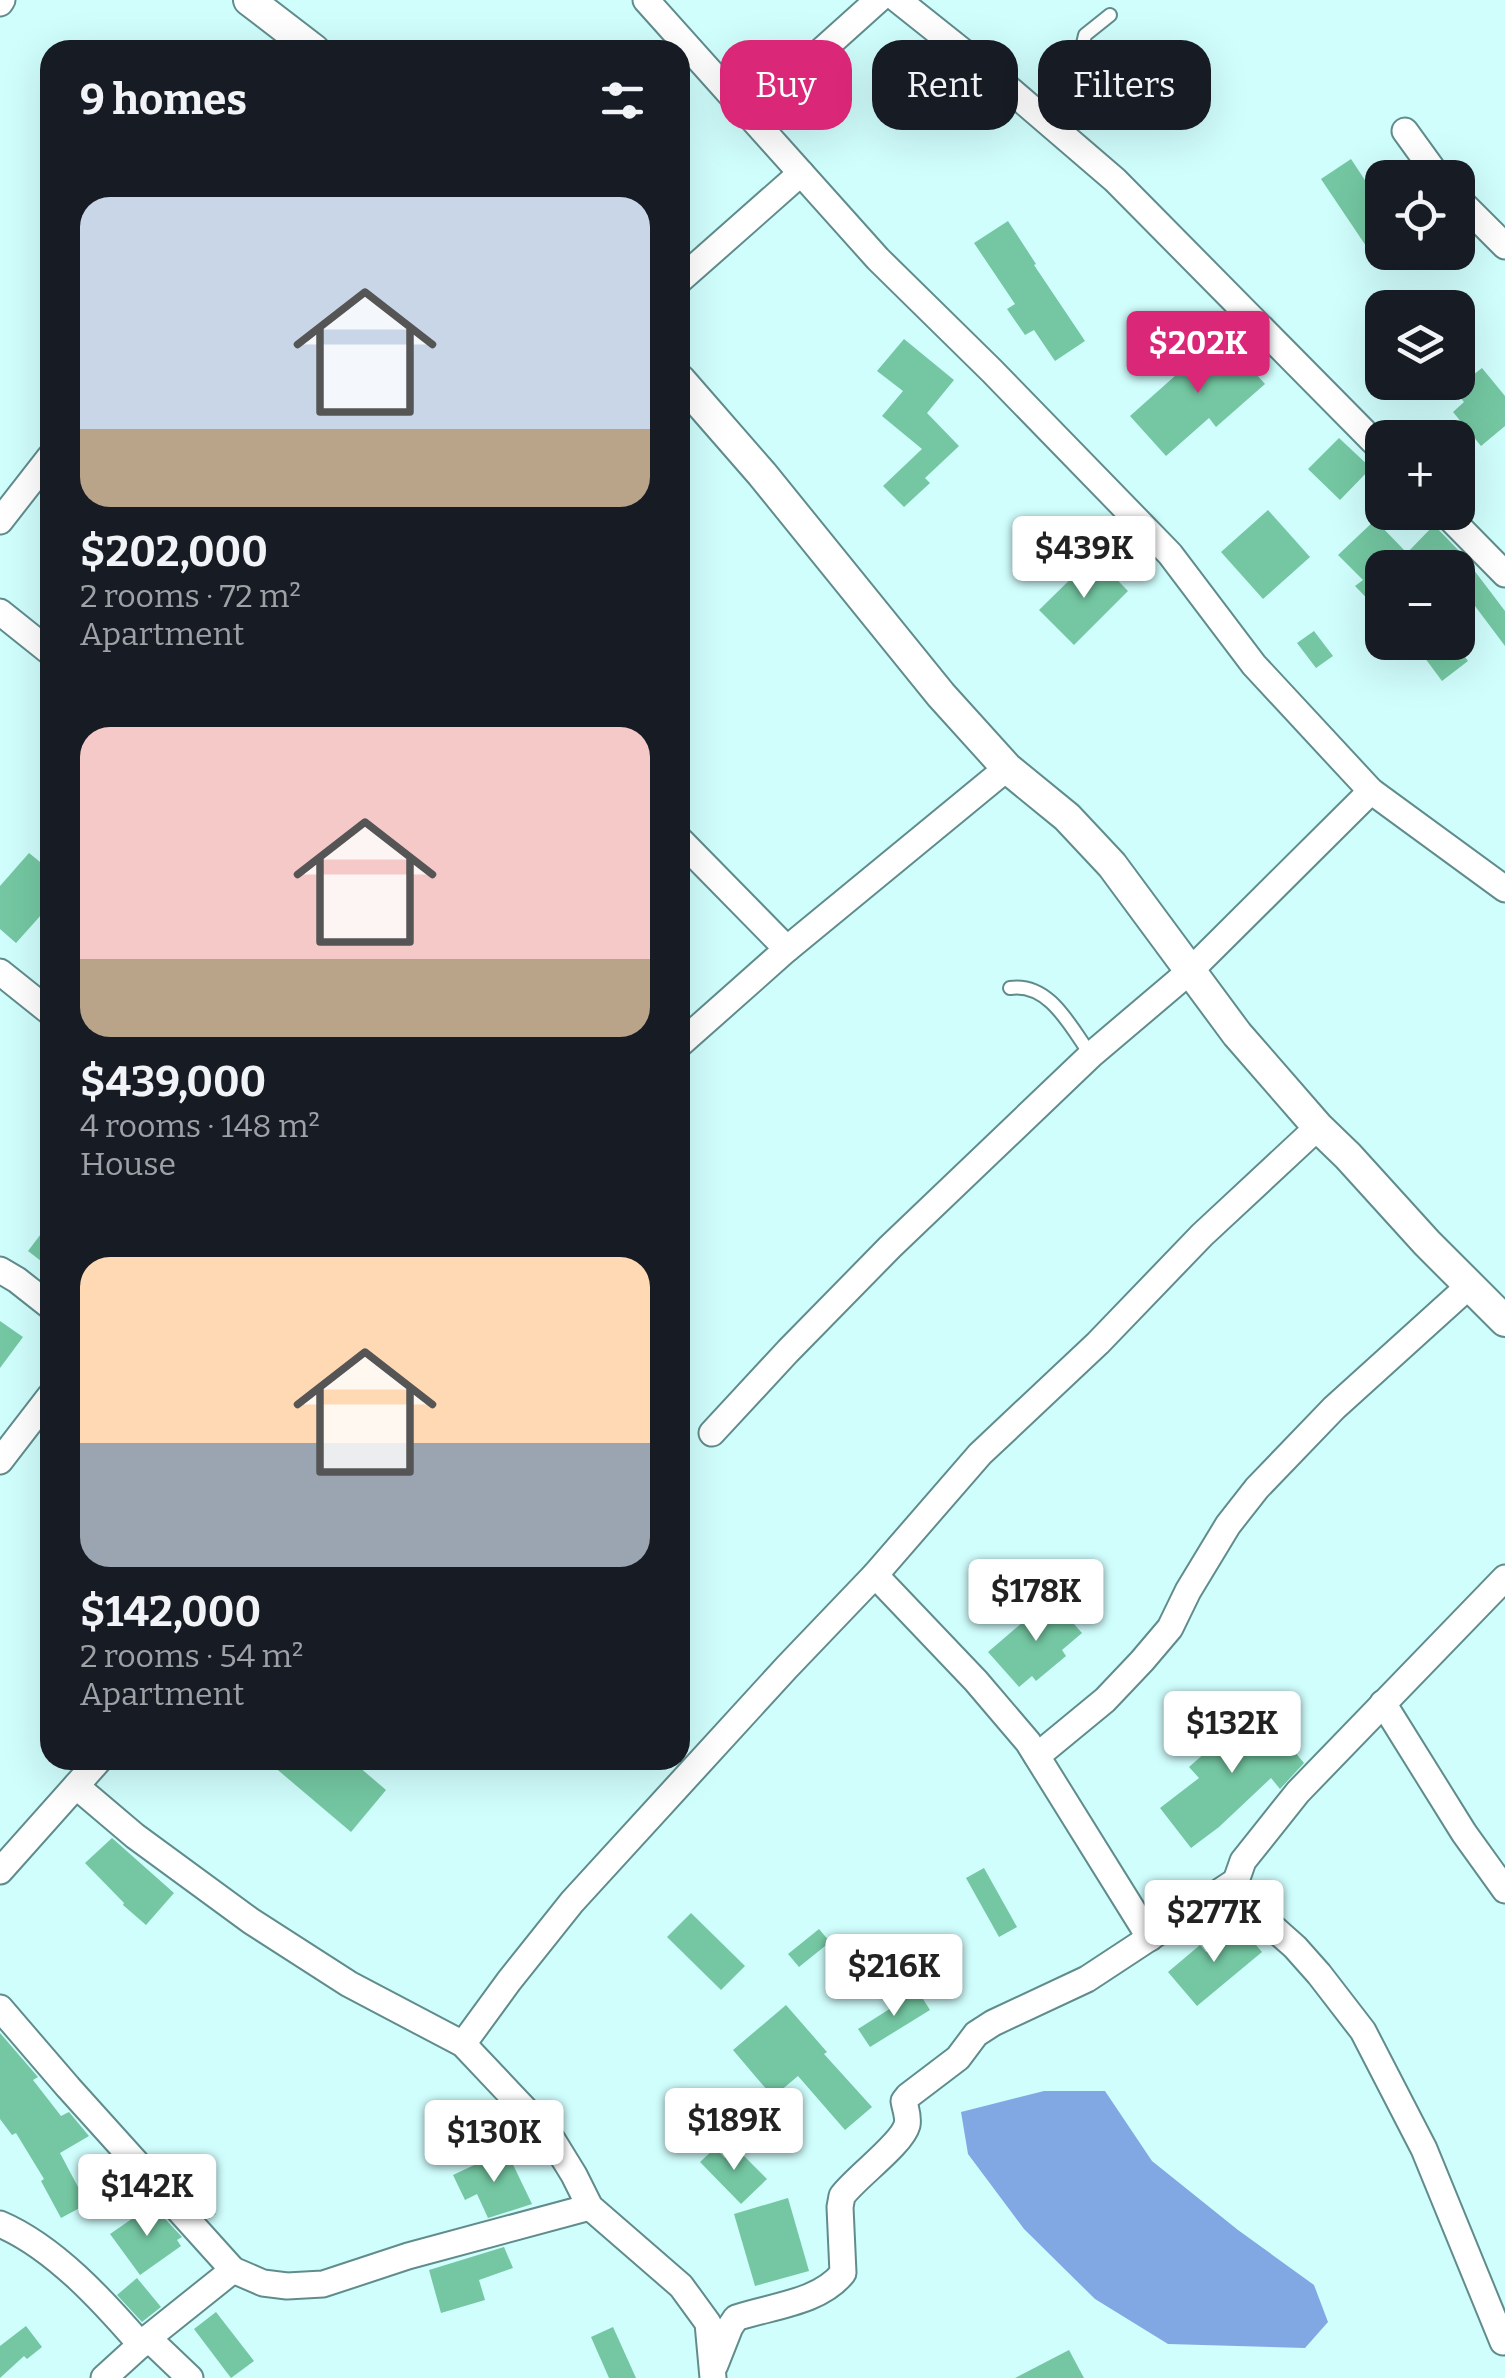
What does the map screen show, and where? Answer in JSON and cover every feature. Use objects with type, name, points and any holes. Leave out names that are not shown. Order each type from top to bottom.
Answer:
[{"type":"street","points":[[249,0],[301,40]]},
{"type":"street","points":[[646,0],[682,40]]},
{"type":"street","points":[[834,40],[878,0]]},
{"type":"street","points":[[898,0],[1115,180],[1365,433]]},
{"type":"street","points":[[690,49],[720,83]]},
{"type":"street","points":[[763,130],[878,259],[1170,554],[1254,665],[1372,791],[1505,889]]},
{"type":"street","points":[[1405,131],[1426,160]]},
{"type":"street","points":[[690,271],[801,173]]},
{"type":"street","points":[[1475,216],[1505,246]]},
{"type":"street","points":[[690,392],[941,695],[1008,768],[1067,817],[1112,864],[1236,1034],[1318,1127],[1505,1321]]},
{"type":"street","points":[[0,521],[40,470]]},
{"type":"street","points":[[1462,530],[1505,574]]},
{"type":"street","points":[[0,612],[40,644]]},
{"type":"street","points":[[690,1035],[1008,768]]},
{"type":"street","points":[[712,1433],[890,1247],[1091,1056],[1190,971],[1372,791]]},
{"type":"street","points":[[690,850],[788,949]]},
{"type":"street","points":[[0,972],[40,1004]]},
{"type":"street","points":[[463,2044],[572,1902],[875,1575],[980,1454],[1318,1127]]},
{"type":"street","points":[[0,1270],[40,1298]]},
{"type":"street","points":[[1037,1756],[1106,1700],[1170,1628],[1228,1524],[1258,1488],[1334,1408],[1470,1285]]},
{"type":"street","points":[[0,1461],[40,1409]]},
{"type":"street","points":[[875,1575],[1028,1742],[1150,1938]]},
{"type":"street","points":[[714,2373],[736,2318],[808,2297],[834,2284],[842,2273],[842,2196],[905,2130],[908,2119],[904,2101],[908,2096],[958,2058],[976,2034],[1087,1979],[1236,1881],[1243,1861],[1298,1792],[1505,1578]]},
{"type":"street","points":[[1383,1703],[1464,1833],[1505,1890]]},
{"type":"street","points":[[0,1872],[90,1770]]},
{"type":"street","points":[[76,1786],[135,1836],[250,1921],[349,1984],[463,2044],[550,2136],[590,2207],[681,2286],[708,2323],[714,2373]]},
{"type":"street","points":[[1236,1881],[1242,1899],[1295,1947],[1363,2030],[1424,2149],[1503,2342]]},
{"type":"street","points":[[0,2008],[233,2270],[263,2283],[323,2284],[408,2256],[590,2207]]},
{"type":"street","points":[[0,2224],[31,2240],[190,2378]]},
{"type":"street","points":[[104,2378],[233,2270]]},
{"type":"lane","points":[[1032,109],[1069,83],[1076,74],[1086,36],[1110,15]]},
{"type":"lane","points":[[1010,988],[1022,986],[1050,1000],[1091,1056]]},
{"type":"water","points":[[1044,2091],[1105,2091],[1152,2161],[1314,2285],[1328,2322],[1305,2348],[1168,2344],[1095,2299],[1024,2229],[968,2154],[961,2112]]},
{"type":"building","points":[[1351,159],[1365,180],[1365,245],[1321,179]]},
{"type":"building","points":[[1008,221],[1085,341],[1055,361],[1034,330],[1025,335],[1007,309],[1015,304],[974,243]]},
{"type":"building","points":[[1221,335],[1265,384],[1216,427],[1209,418],[1166,456],[1130,416]]},
{"type":"building","points":[[904,339],[954,380],[927,413],[959,446],[925,478],[930,483],[904,507],[883,486],[922,449],[882,416],[903,391],[877,371]]},
{"type":"building","points":[[1482,368],[1505,396],[1505,426],[1481,446],[1475,439],[1475,420],[1460,420],[1453,412],[1462,400],[1475,400],[1475,374]]},
{"type":"building","points":[[1339,438],[1365,462],[1365,474],[1340,500],[1308,469]]},
{"type":"building","points":[[1268,510],[1310,557],[1263,599],[1221,552]]},
{"type":"building","points":[[1365,529],[1385,530],[1404,550],[1365,550],[1365,596],[1355,586],[1363,580],[1338,555]]},
{"type":"building","points":[[1429,530],[1439,530],[1458,550],[1410,550]]},
{"type":"building","points":[[1094,556],[1128,591],[1074,645],[1039,610]]},
{"type":"building","points":[[1475,571],[1505,611],[1505,646],[1475,606]]},
{"type":"building","points":[[1314,631],[1333,656],[1316,668],[1297,643]]},
{"type":"building","points":[[1426,660],[1467,660],[1468,661],[1442,681]]},
{"type":"building","points":[[29,853],[40,862],[40,916],[16,943],[0,929],[0,886]]},
{"type":"building","points":[[40,1235],[40,1260],[28,1251]]},
{"type":"building","points":[[0,1321],[23,1337],[0,1368]]},
{"type":"building","points":[[1051,1598],[1082,1633],[1062,1650],[1066,1656],[1036,1681],[1032,1676],[1019,1687],[988,1652]]},
{"type":"building","points":[[1254,1703],[1304,1763],[1280,1789],[1271,1778],[1191,1848],[1160,1808],[1199,1778],[1189,1767],[1231,1730],[1227,1726]]},
{"type":"building","points":[[278,1770],[363,1770],[386,1790],[351,1832]]},
{"type":"building","points":[[112,1838],[174,1893],[146,1925],[85,1863]]},
{"type":"building","points":[[984,1868],[1017,1927],[999,1937],[966,1878]]},
{"type":"building","points":[[691,1913],[745,1966],[721,1990],[667,1937]]},
{"type":"building","points":[[1239,1925],[1262,1952],[1197,2006],[1168,1972],[1200,1945],[1206,1952]]},
{"type":"building","points":[[819,1929],[830,1942],[799,1967],[788,1954]]},
{"type":"building","points":[[918,1991],[930,2010],[870,2047],[858,2029]]},
{"type":"building","points":[[786,2005],[872,2107],[845,2130],[798,2076],[773,2097],[733,2050]]},
{"type":"building","points":[[0,2033],[38,2077],[33,2080],[61,2116],[69,2112],[89,2136],[60,2153],[87,2204],[61,2218],[41,2181],[44,2179],[16,2133],[12,2135],[0,2119]]},
{"type":"building","points":[[715,2148],[725,2158],[736,2148],[767,2179],[741,2204],[700,2162]]},
{"type":"building","points":[[506,2150],[532,2204],[488,2218],[477,2194],[465,2200],[453,2175]]},
{"type":"building","points":[[191,2178],[216,2214],[209,2219],[179,2186]]},
{"type":"building","points":[[788,2198],[809,2271],[755,2286],[734,2214]]},
{"type":"building","points":[[152,2205],[182,2237],[177,2240],[181,2246],[140,2275],[110,2234]]},
{"type":"building","points":[[504,2247],[513,2268],[479,2280],[485,2300],[441,2313],[429,2270]]},
{"type":"building","points":[[137,2278],[161,2307],[142,2322],[117,2295]]},
{"type":"building","points":[[216,2312],[254,2361],[231,2378],[194,2329]]},
{"type":"building","points":[[26,2326],[42,2347],[27,2359],[24,2356],[0,2378],[0,2346]]},
{"type":"building","points":[[613,2327],[636,2378],[609,2378],[591,2337]]},
{"type":"building","points":[[1069,2350],[1084,2378],[1015,2378]]}]
